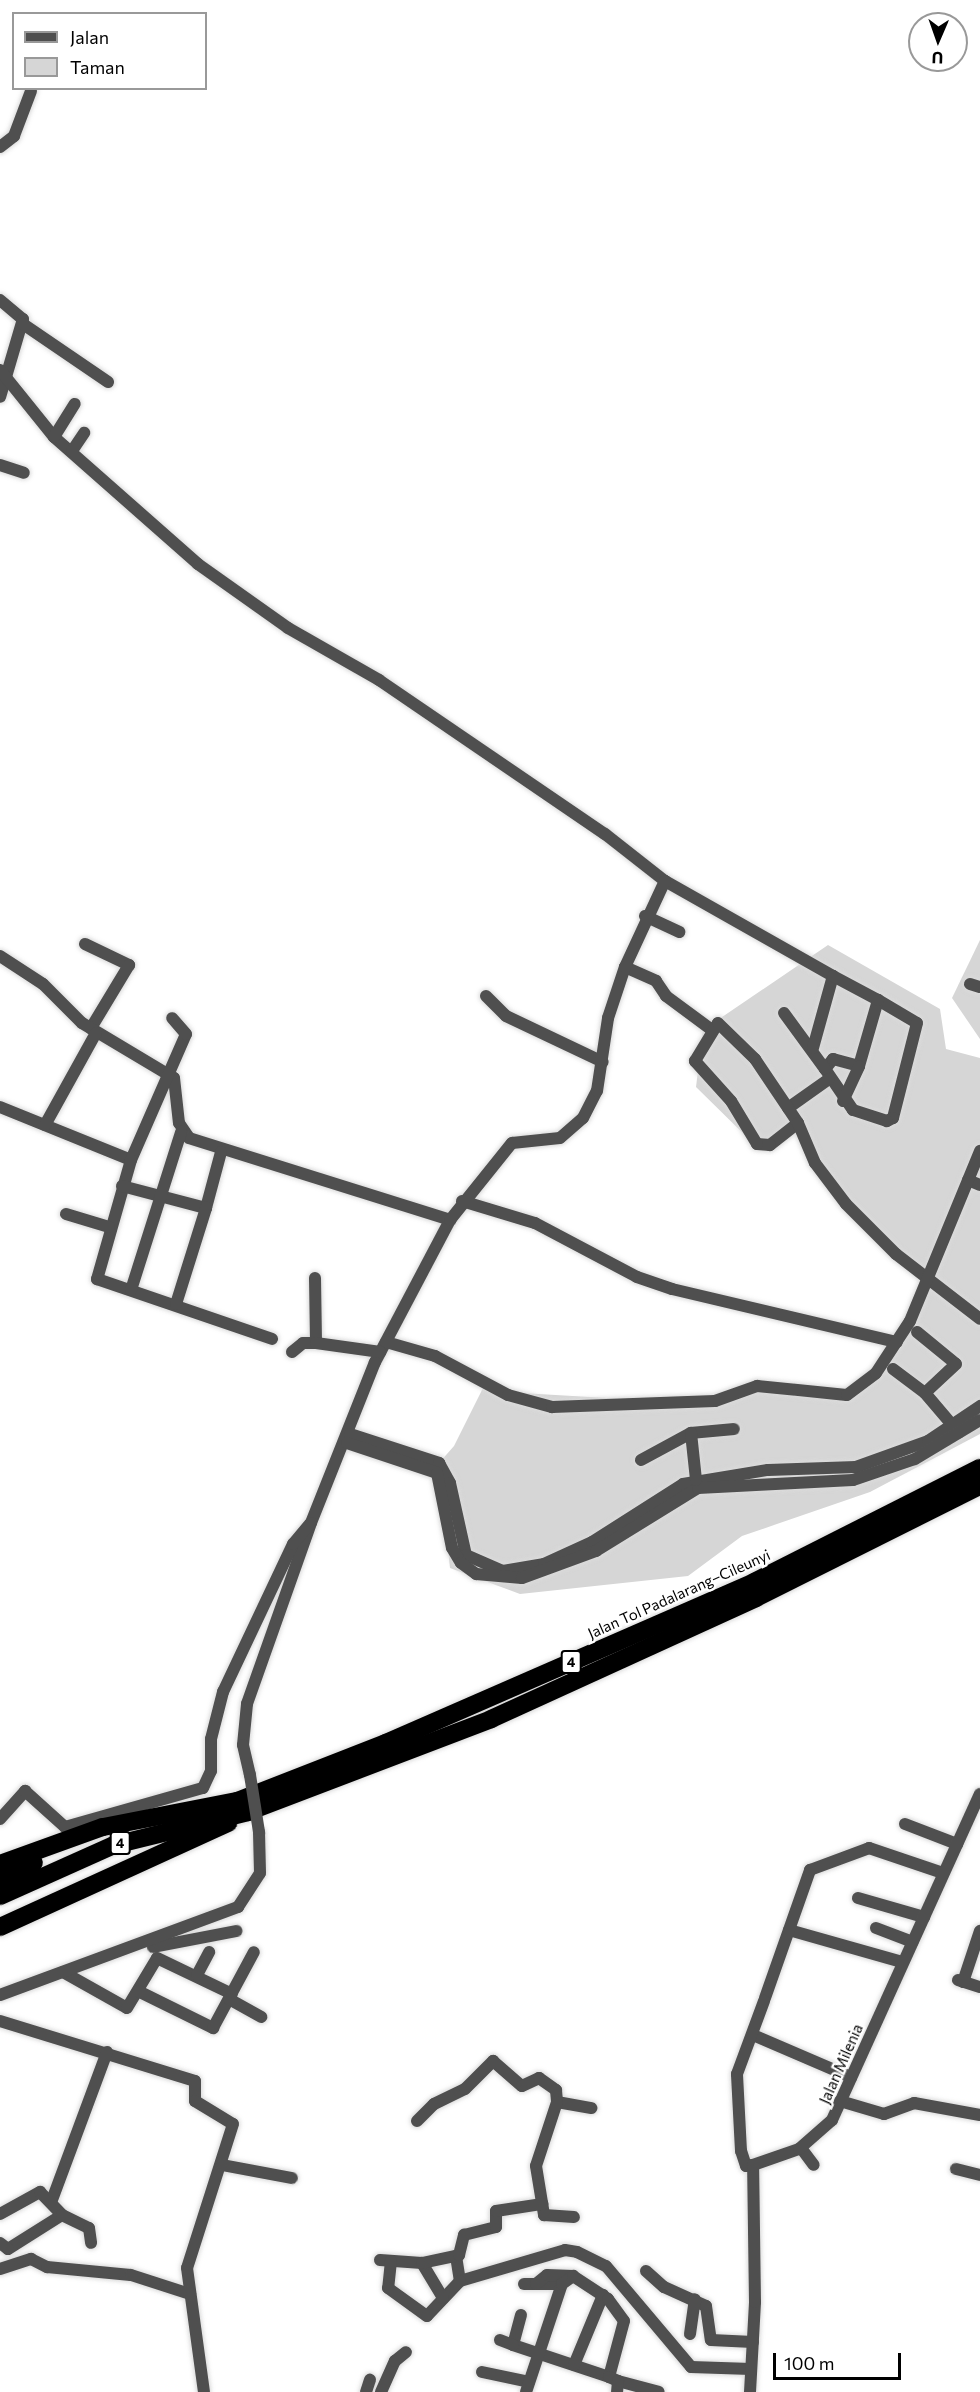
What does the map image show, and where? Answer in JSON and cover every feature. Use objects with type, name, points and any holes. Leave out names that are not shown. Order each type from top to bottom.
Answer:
[{"type":"highway","name":"Jalan Tol Padalarang–Cileunyi","points":[[149,1821],[237,1801],[386,1743],[754,1582],[980,1468]]},
{"type":"highway","name":"4","points":[[0,1896],[114,1845],[248,1812],[491,1719],[756,1598],[980,1486]]},
{"type":"highway","points":[[0,1927],[248,1812]]},
{"type":"highway","points":[[0,1864],[103,1827],[149,1821]]},
{"type":"highway","name":"4","points":[[0,1880],[54,1854],[149,1821]]},
{"type":"street","points":[[0,147],[14,136],[31,91]]},
{"type":"street","points":[[0,300],[21,316],[22,324],[2,385],[54,437],[198,564],[288,628],[379,680],[605,834],[664,881],[916,1023],[893,1118],[853,1110],[843,1101],[813,1048],[784,1013]]},
{"type":"street","points":[[22,324],[108,382]]},
{"type":"street","points":[[54,437],[75,404]]},
{"type":"street","points":[[72,451],[84,433]]},
{"type":"street","points":[[0,465],[24,473]]},
{"type":"street","points":[[0,1995],[119,1953],[238,1907],[260,1873],[259,1832],[243,1745],[247,1704],[311,1523],[348,1438],[383,1347],[450,1220],[462,1202],[512,1143],[572,1132],[597,1091],[608,1018],[645,916],[664,881]]},
{"type":"street","points":[[645,916],[680,932]]},
{"type":"street","points":[[45,1125],[129,964],[85,944]]},
{"type":"street","points":[[0,956],[43,984],[94,1030],[166,1074],[178,1087],[182,1132],[131,1290]]},
{"type":"street","points":[[625,967],[656,981],[666,996],[712,1030]]},
{"type":"street","points":[[813,1048],[833,976]]},
{"type":"street","points":[[486,996],[506,1016],[603,1062]]},
{"type":"street","points":[[843,1101],[859,1066],[878,1000]]},
{"type":"street","points":[[172,1018],[186,1034],[166,1074],[131,1160],[95,1277],[272,1339]]},
{"type":"street","points":[[798,1124],[770,1145],[757,1144],[731,1101],[695,1061],[712,1030],[720,1022],[734,1035],[788,1108],[798,1124],[815,1163],[846,1204],[928,1280],[980,1319]]},
{"type":"street","points":[[788,1108],[827,1074],[833,1059],[859,1066]]},
{"type":"street","points":[[0,1107],[131,1160]]},
{"type":"street","points":[[182,1132],[221,1152],[361,1187],[450,1220]]},
{"type":"street","points":[[292,1352],[303,1343],[383,1347],[453,1363],[508,1395],[570,1408],[725,1400],[756,1386],[847,1395],[876,1373],[897,1342],[974,1182],[980,1151]]},
{"type":"street","points":[[176,1304],[221,1152]]},
{"type":"street","points":[[122,1186],[206,1208]]},
{"type":"street","points":[[462,1202],[535,1222],[637,1277],[672,1289],[897,1342]]},
{"type":"street","points":[[66,1214],[109,1227]]},
{"type":"street","points":[[315,1278],[316,1343]]},
{"type":"street","points":[[917,1332],[956,1364],[926,1393]]},
{"type":"street","points":[[893,1369],[926,1393],[957,1431]]},
{"type":"street","points":[[429,1463],[441,1483],[452,1548],[461,1563],[476,1574],[522,1578],[596,1551],[698,1488],[853,1480],[915,1459],[957,1431],[980,1406]]},
{"type":"street","points":[[348,1438],[444,1468],[450,1483],[466,1555],[502,1571],[544,1564],[592,1542],[696,1480],[856,1467],[901,1454],[980,1420]]},
{"type":"street","points":[[641,1460],[691,1433],[734,1429]]},
{"type":"street","points":[[691,1433],[696,1480]]},
{"type":"street","points":[[0,1819],[25,1791],[65,1827],[203,1788],[211,1771],[211,1739],[223,1692],[293,1544],[311,1523]]},
{"type":"street","name":"Jalan Milenia","points":[[753,2165],[801,2148],[832,2120],[980,1794]]},
{"type":"street","points":[[904,1824],[957,1844]]},
{"type":"street","points":[[750,2392],[753,2342],[753,2165],[744,2163],[735,2110],[740,2062],[753,2035],[810,1870],[864,1849],[943,1873]]},
{"type":"street","points":[[858,1898],[924,1917]]},
{"type":"street","points":[[876,1928],[912,1941]]},
{"type":"street","points":[[789,1930],[902,1962]]},
{"type":"street","points":[[119,1953],[236,1931]]},
{"type":"street","points":[[980,1931],[960,1981],[980,1987]]},
{"type":"street","points":[[197,1975],[209,1952]]},
{"type":"street","points":[[138,1991],[211,2028],[254,1952]]},
{"type":"street","points":[[63,1972],[127,2008],[157,1958],[197,1975],[261,2016]]},
{"type":"street","points":[[0,2021],[107,2052],[198,2083],[195,2102],[233,2124],[222,2165],[191,2244],[190,2294],[204,2392]]},
{"type":"street","points":[[753,2035],[851,2077]]},
{"type":"street","points":[[52,2200],[107,2052]]},
{"type":"street","points":[[417,2121],[434,2104],[465,2089],[493,2061],[521,2086],[538,2078],[554,2088],[557,2102],[536,2166],[542,2204],[548,2219],[574,2217]]},
{"type":"street","points":[[840,2101],[884,2114],[914,2103],[980,2115]]},
{"type":"street","points":[[557,2102],[591,2108]]},
{"type":"street","points":[[801,2148],[814,2165]]},
{"type":"street","points":[[222,2165],[292,2178]]},
{"type":"street","points":[[956,2169],[980,2175]]},
{"type":"street","points":[[0,2214],[38,2192],[52,2200],[62,2215],[89,2228],[91,2243]]},
{"type":"street","points":[[460,2280],[456,2256],[464,2235],[496,2227],[496,2211],[542,2204]]},
{"type":"street","points":[[0,2243],[8,2249],[62,2215]]},
{"type":"street","points":[[456,2256],[422,2263],[385,2260],[388,2288],[426,2316],[460,2280],[565,2250],[577,2252],[606,2266],[691,2367],[751,2369]]},
{"type":"street","points":[[0,2269],[33,2260],[47,2268],[131,2275],[190,2294]]},
{"type":"street","points":[[422,2263],[443,2298]]},
{"type":"street","points":[[646,2271],[664,2287],[695,2299],[710,2311],[711,2340],[753,2342]]},
{"type":"street","points":[[573,2276],[562,2284],[530,2284],[547,2275],[573,2276],[603,2295],[624,2321],[615,2383]]},
{"type":"street","points":[[482,2372],[528,2387],[562,2284]]},
{"type":"street","points":[[574,2365],[603,2295]]},
{"type":"street","points":[[690,2334],[695,2299]]},
{"type":"street","points":[[513,2345],[521,2315]]},
{"type":"street","points":[[500,2340],[574,2365],[615,2383],[660,2392]]},
{"type":"street","points":[[381,2392],[395,2361],[406,2352]]},
{"type":"green space","points":[[980,940],[980,1039],[952,998]]},
{"type":"green space","points":[[828,945],[940,1009],[946,1049],[980,1058],[980,1434],[870,1492],[742,1536],[688,1576],[520,1594],[450,1568],[439,1463],[454,1446],[486,1382],[504,1392],[676,1402],[757,1387],[838,1398],[881,1364],[920,1298],[920,1275],[844,1205],[798,1128],[755,1145],[696,1087],[703,1030]]}]
